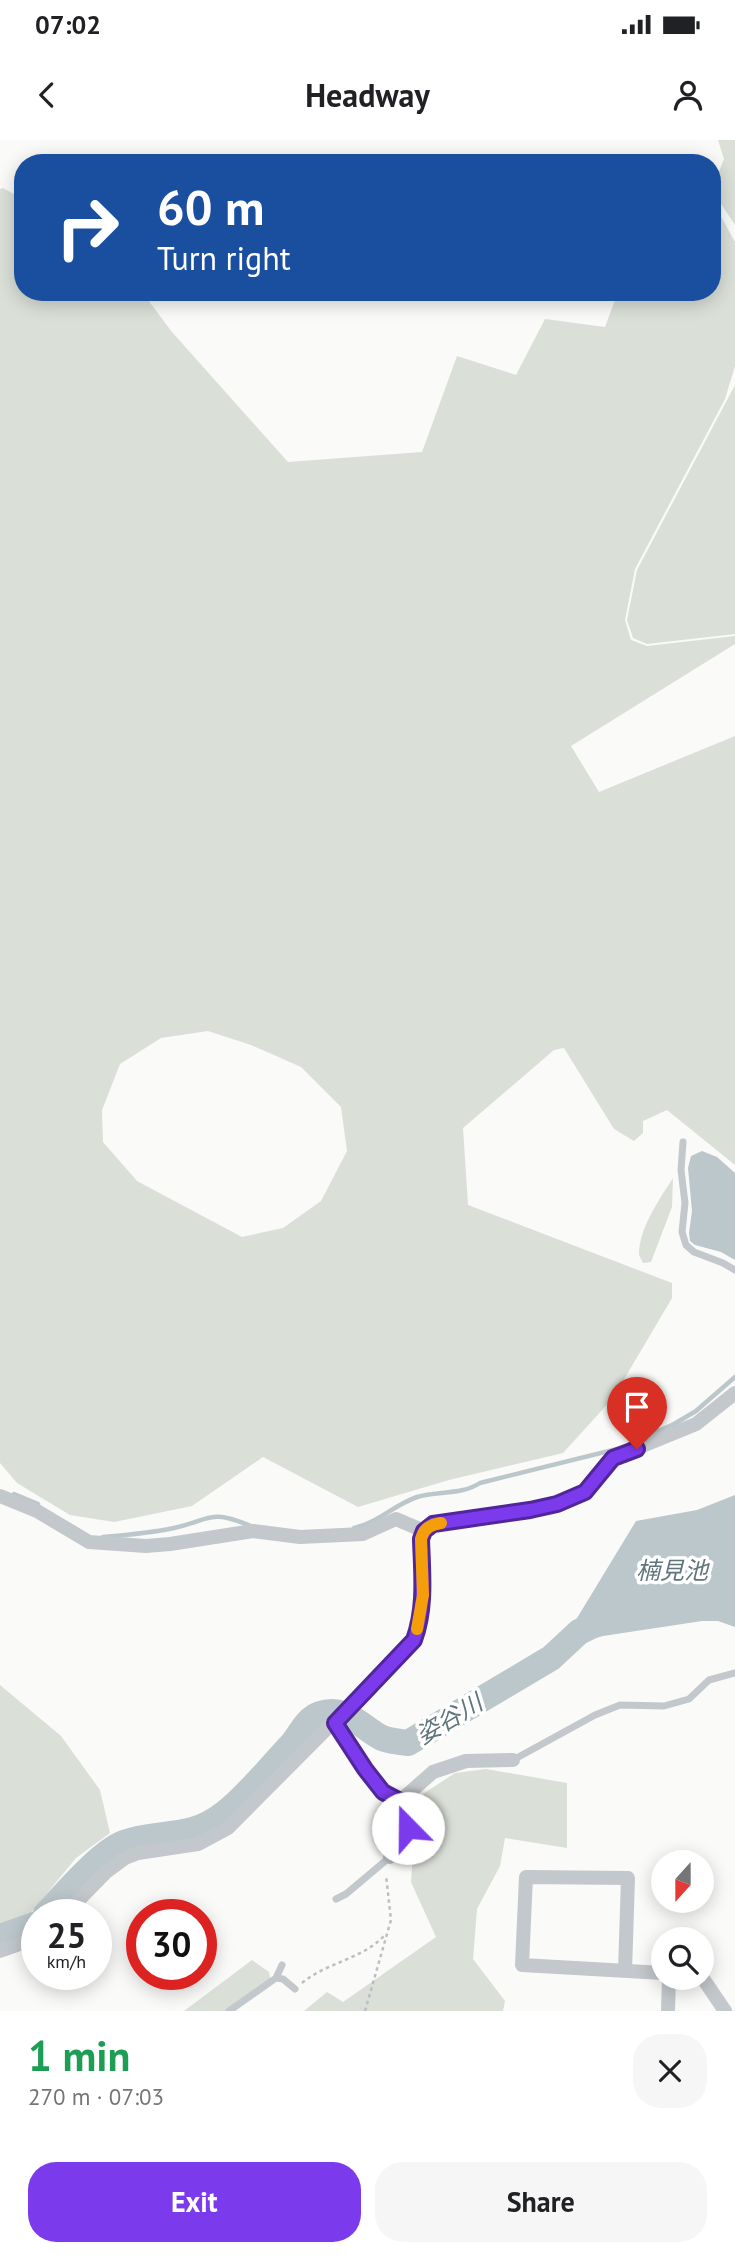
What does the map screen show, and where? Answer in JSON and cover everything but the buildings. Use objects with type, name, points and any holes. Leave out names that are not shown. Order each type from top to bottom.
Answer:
[{"type":"street","points":[[80,1899],[106,1872],[125,1858],[138,1853],[198,1844],[228,1828],[414,1640],[420,1623],[423,1595],[421,1539],[424,1531],[433,1524],[530,1510],[557,1504],[585,1492],[613,1458],[696,1424],[735,1393]]},
{"type":"street","points":[[0,1496],[37,1511],[89,1542],[158,1545],[253,1531],[300,1537],[363,1534],[396,1519],[424,1531]]},
{"type":"street","points":[[336,1721],[365,1769],[383,1792],[400,1801],[410,1819],[408,1828],[390,1857]]},
{"type":"street","points":[[400,1801],[433,1772],[444,1768],[466,1761],[513,1760]]},
{"type":"street","points":[[625,1971],[628,1878],[526,1877],[523,1965],[625,1971],[651,1972]]},
{"type":"street","points":[[0,1951],[21,1944]]},
{"type":"street","points":[[668,2011],[669,1990]]},
{"type":"street","points":[[711,1990],[725,2011]]},
{"type":"lane","points":[[683,1142],[681,1170],[685,1203],[682,1232],[686,1245],[694,1252],[735,1270]]},
{"type":"lane","points":[[513,1760],[596,1714],[620,1705],[664,1706],[689,1699],[709,1680],[735,1673]]},
{"type":"lane","points":[[336,1899],[346,1894],[390,1857]]},
{"type":"lane","points":[[229,2011],[276,1978],[282,1965]]},
{"type":"lane","points":[[276,1978],[283,1979],[295,1989]]},
{"type":"path","points":[[365,2011],[391,1920],[385,1880],[390,1857]]},
{"type":"path","points":[[295,1989],[316,1972],[335,1962],[359,1955],[388,1931]]},
{"type":"shaded area","points":[[718,140],[735,140],[735,225],[721,204],[721,167],[724,159]]},
{"type":"shaded area","points":[[0,189],[14,194],[14,301],[149,301],[172,332],[288,462],[422,452],[457,356],[516,375],[545,319],[605,327],[615,301],[721,301],[721,216],[735,242],[735,366],[725,399],[635,569],[625,620],[631,640],[647,646],[735,636],[735,644],[571,746],[599,792],[735,736],[735,1165],[667,1110],[643,1121],[643,1133],[634,1141],[614,1129],[564,1048],[554,1050],[463,1128],[468,1205],[672,1283],[672,1298],[613,1398],[563,1453],[449,1480],[358,1507],[263,1457],[192,1506],[114,1522],[70,1515],[17,1483],[0,1463]],"holes":[[[208,1031],[251,1045],[301,1067],[341,1107],[347,1151],[321,1201],[283,1228],[242,1237],[137,1181],[103,1142],[102,1110],[120,1064],[161,1038]]]},
{"type":"shaded area","points":[[735,385],[735,634],[647,644],[633,638],[627,620],[637,570]]},
{"type":"shaded area","points":[[673,1178],[672,1207],[651,1262],[643,1263],[639,1255],[642,1235]]},
{"type":"shaded area","points":[[0,1685],[61,1736],[100,1790],[110,1833],[76,1858],[42,1899],[21,1899],[21,1917],[0,1924]]},
{"type":"shaded area","points":[[486,1769],[567,1783],[567,1848],[505,1838],[500,1866],[477,1909],[473,1959],[505,2001],[503,2011],[304,2011],[327,1992],[343,2002],[436,1937],[411,1882],[417,1798],[455,1773]]},
{"type":"shaded area","points":[[252,1960],[269,1972],[271,1983],[226,2011],[184,2011],[212,1990],[217,1990],[217,1986]]},
{"type":"water","points":[[702,1151],[717,1157],[735,1173],[735,1260],[690,1241],[692,1211],[688,1168],[691,1156]]},
{"type":"water","name":"楠見池","points":[[735,1495],[735,1627],[718,1621],[702,1621],[603,1636],[582,1642],[571,1628],[636,1521],[697,1510]]},
{"type":"waterway","points":[[629,1444],[696,1411],[735,1377]]},
{"type":"waterway","points":[[354,1528],[417,1497],[458,1491],[480,1483],[617,1449]]},
{"type":"waterway","points":[[14,1494],[38,1504]]},
{"type":"waterway","points":[[103,1537],[165,1530],[211,1517],[227,1518],[251,1526]]},
{"type":"waterway","name":"姿谷川","points":[[60,1899],[114,1848],[138,1839],[187,1832],[212,1822],[225,1813],[259,1780],[315,1716],[329,1712],[346,1715],[382,1738],[408,1743],[551,1658],[579,1632],[607,1618]]},
{"type":"waterway","name":"姿谷川","points":[[0,1937],[21,1930]]},
{"type":"slow traffic","points":[[417,1629],[423,1595],[421,1539],[424,1531],[433,1524],[441,1523]]},
{"type":"route","points":[[408,1828],[410,1819],[400,1801],[383,1792],[335,1723],[414,1640],[420,1623],[423,1595],[421,1539],[424,1531],[433,1524],[557,1504],[585,1492],[613,1458],[637,1449]]}]
